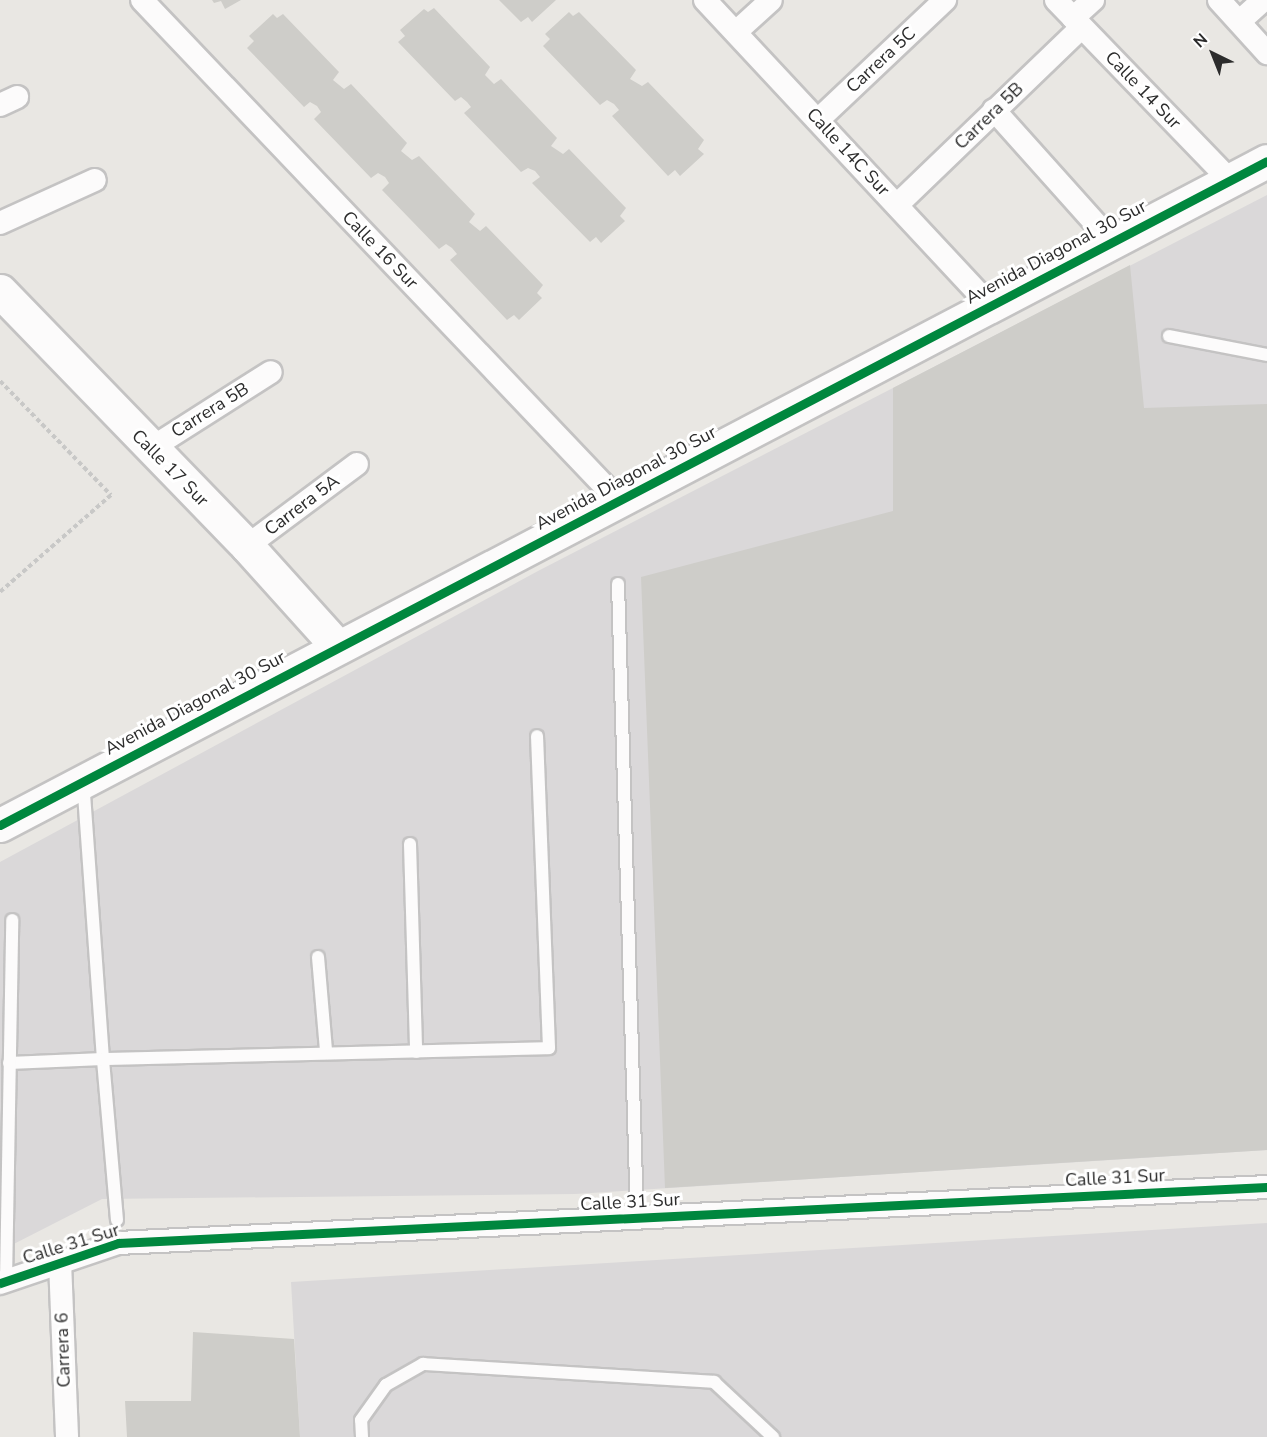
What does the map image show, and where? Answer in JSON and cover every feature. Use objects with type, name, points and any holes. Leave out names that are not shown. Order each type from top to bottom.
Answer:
[{"type":"street","name":"Calle 16 Sur","points":[[142,0],[618,500]]},
{"type":"street","name":"Calle 14C Sur","points":[[705,0],[990,306]]},
{"type":"street","points":[[736,32],[771,0]]},
{"type":"street","name":"Carrera 5C","points":[[818,120],[945,0]]},
{"type":"street","name":"Calle 14 Sur","points":[[1056,0],[1230,180]]},
{"type":"street","name":"Carrera 5B","points":[[897,205],[994,110],[1077,23],[1093,0]]},
{"type":"street","points":[[1219,0],[1267,53]]},
{"type":"street","points":[[1240,21],[1263,0]]},
{"type":"street","points":[[994,110],[1112,242]]},
{"type":"street","name":"Avenida Diagonal 30 Sur","points":[[0,825],[1267,161]]},
{"type":"street","points":[[0,223],[95,180]]},
{"type":"street","name":"Calle 17 Sur","points":[[0,292],[247,546],[338,647]]},
{"type":"street","name":"Carrera 5B","points":[[150,448],[271,372]]},
{"type":"street","name":"Carrera 5A","points":[[247,546],[357,464]]},
{"type":"street","name":"Calle 31 Sur","points":[[3,1282],[118,1244],[1267,1187]]},
{"type":"street","name":"Carrera 6","points":[[60,1262],[67,1437]]},
{"type":"lane","points":[[1169,336],[1267,355]]},
{"type":"lane","points":[[618,584],[637,1218]]},
{"type":"lane","points":[[9,1064],[326,1051],[416,1053],[549,1048],[537,736]]},
{"type":"lane","points":[[83,781],[117,1220]]},
{"type":"lane","points":[[410,844],[416,1053]]},
{"type":"lane","points":[[3,1282],[4,1105],[9,1064],[12,920]]},
{"type":"lane","points":[[318,957],[326,1051]]},
{"type":"lane","points":[[362,1437],[361,1420],[387,1385],[423,1364],[714,1382],[773,1437]]},
{"type":"path","points":[[0,381],[111,495],[0,592]]},
{"type":"shaded area","points":[[1267,195],[1267,1150],[575,1194],[102,1199],[0,1251],[0,862],[538,571]]},
{"type":"shaded area","points":[[1267,1223],[1267,1437],[300,1437],[291,1282]]},
{"type":"building","points":[[212,0],[241,0],[225,9],[221,1],[214,3]]},
{"type":"building","points":[[499,0],[556,0],[532,22],[528,17],[521,22]]},
{"type":"building","points":[[434,8],[490,67],[485,75],[494,84],[501,79],[557,138],[551,146],[563,154],[569,149],[626,208],[620,216],[625,221],[601,243],[596,237],[590,242],[532,183],[540,177],[535,171],[528,168],[521,172],[464,113],[471,107],[467,102],[461,97],[455,101],[398,42],[405,36],[400,30],[424,9],[428,12]]},
{"type":"building","points":[[569,12],[573,16],[579,12],[636,70],[630,79],[642,86],[648,82],[704,140],[698,149],[704,154],[680,176],[675,170],[668,176],[612,116],[619,110],[614,104],[607,100],[600,105],[543,46],[550,39],[545,34]]},
{"type":"building","points":[[273,14],[277,18],[283,14],[339,72],[333,80],[344,89],[351,84],[407,143],[401,151],[412,160],[419,156],[475,214],[469,222],[480,231],[486,226],[543,285],[537,293],[542,298],[519,320],[514,315],[507,320],[450,260],[457,254],[452,248],[446,244],[439,249],[382,190],[389,183],[385,177],[378,173],[371,178],[314,119],[321,112],[317,106],[310,102],[304,107],[247,48],[254,41],[249,36]]},
{"type":"building","points":[[1130,265],[1144,408],[1267,404],[1267,1150],[665,1188],[641,577],[893,511],[893,388]]},
{"type":"building","points":[[193,1332],[294,1339],[300,1437],[127,1437],[125,1401],[191,1401]]},
{"type":"cycle path","points":[[0,825],[1267,161]]},
{"type":"cycle path","points":[[0,1283],[118,1243],[1267,1187]]}]
